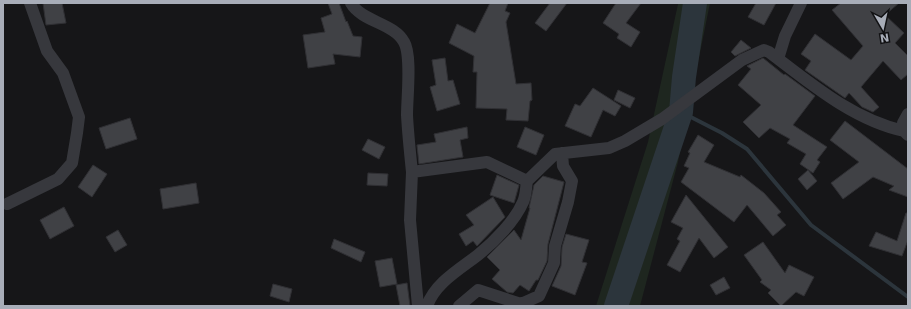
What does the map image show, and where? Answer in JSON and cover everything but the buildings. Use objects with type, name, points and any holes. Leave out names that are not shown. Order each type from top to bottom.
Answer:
[{"type":"street","points":[[6,204],[58,179],[72,163],[79,117],[63,73],[47,52],[30,3]]},
{"type":"street","points":[[351,3],[356,11],[396,33],[404,42],[407,54],[407,115],[412,172],[410,220],[418,306]]},
{"type":"street","points":[[778,59],[785,36],[801,3]]},
{"type":"street","points":[[427,306],[430,298],[441,285],[479,254],[511,221],[524,201],[527,181],[555,154],[609,148],[625,141],[662,119],[742,60],[764,50],[840,103],[872,121],[906,133]]},
{"type":"street","points":[[906,133],[903,123],[908,114]]},
{"type":"street","points":[[459,306],[478,290],[521,304],[539,296],[554,263],[555,246],[568,202],[572,181],[563,166],[562,153]]},
{"type":"street","points":[[412,172],[487,162],[527,181]]},
{"type":"shaded area","points":[[710,3],[678,162],[640,306],[596,306],[648,142],[678,4]]},
{"type":"waterway","points":[[616,306],[681,112],[684,77],[695,3]]},
{"type":"waterway","points":[[681,112],[722,133],[747,149],[811,225],[908,297]]}]
